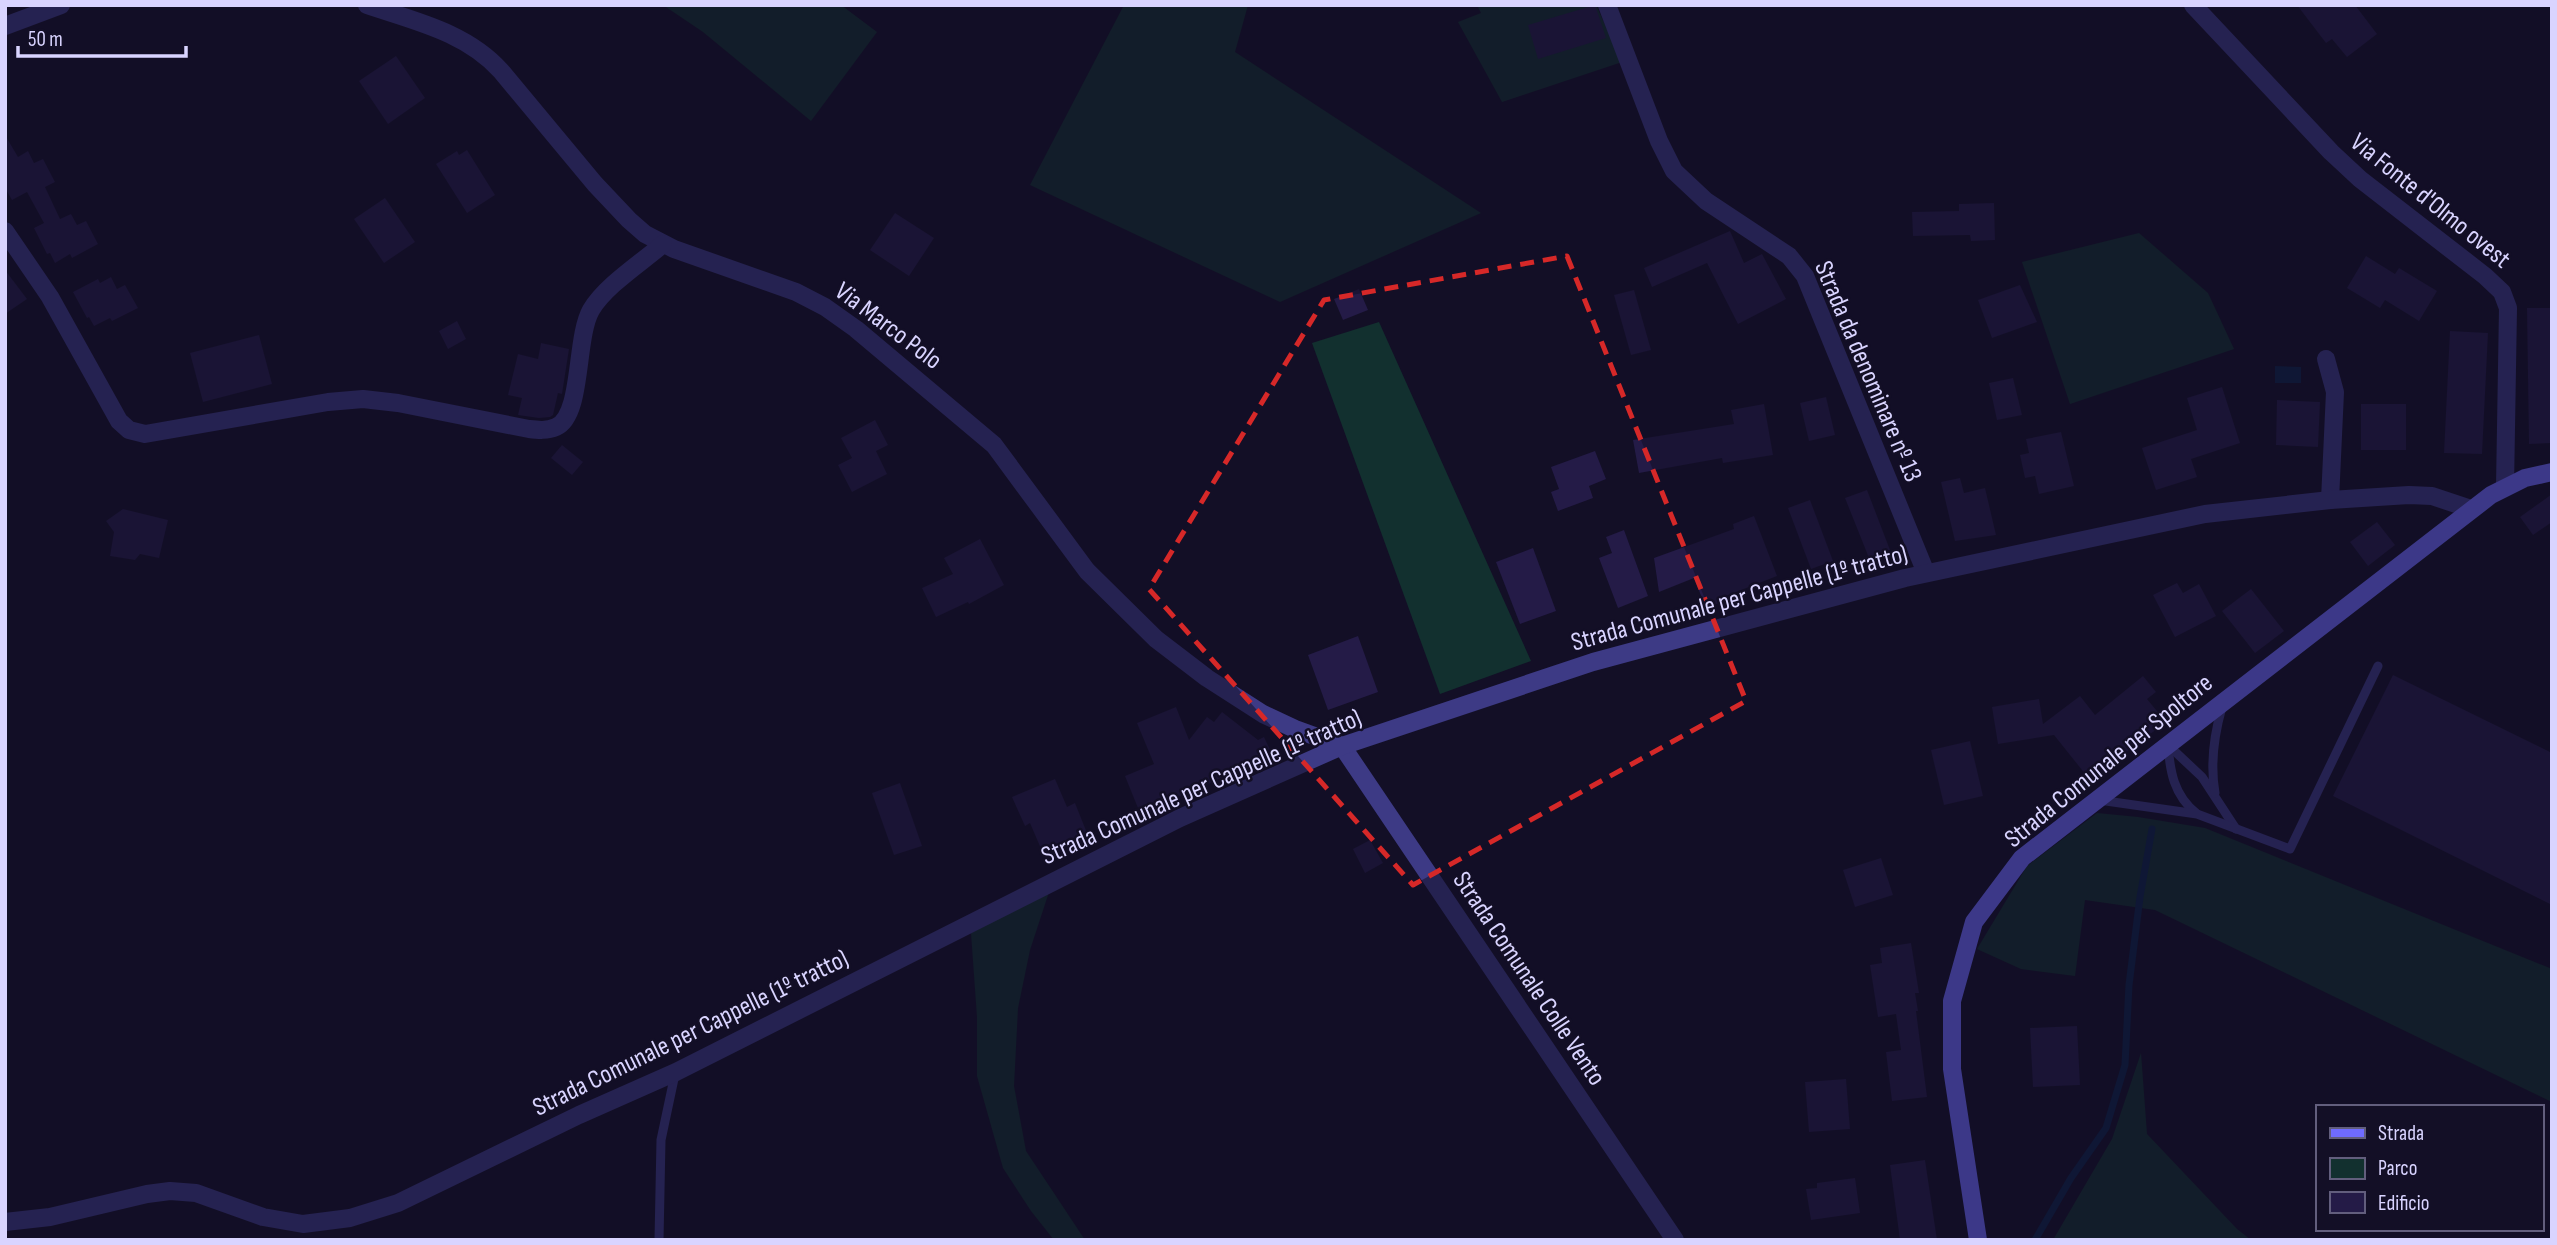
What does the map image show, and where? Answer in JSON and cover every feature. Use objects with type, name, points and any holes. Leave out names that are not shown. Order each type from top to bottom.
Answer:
[{"type":"street","points":[[5,26],[61,5]]},
{"type":"street","name":"Via Marco Polo","points":[[367,5],[443,31],[483,53],[622,214],[645,234],[663,244],[796,292],[825,307],[866,336],[994,445],[1087,571],[1156,639],[1207,678],[1263,714],[1342,746]]},
{"type":"street","name":"Strada da denominare nº 13","points":[[1607,5],[1659,141],[1674,170],[1706,201],[1789,256],[1805,276],[1926,573]]},
{"type":"street","name":"Via Fonte d'Olmo ovest","points":[[2193,5],[2331,152],[2360,179],[2485,275],[2502,292],[2508,308],[2505,486]]},
{"type":"street","points":[[5,231],[50,297],[119,421],[128,430],[145,434],[328,402],[363,399],[398,402],[529,429],[546,430],[558,427],[572,406],[580,341],[590,312],[606,292],[663,244]]},
{"type":"street","points":[[2326,359],[2335,392],[2330,500]]},
{"type":"street","name":"Strada Comunale per Spoltore","points":[[1978,1240],[1952,1069],[1952,1001],[1974,922],[2022,858],[2471,509],[2505,486],[2552,472]]},
{"type":"street","name":"Strada Comunale per Cappelle (1º tratto)","points":[[5,1222],[65,1214],[147,1194],[182,1191],[213,1198],[263,1217],[292,1223],[318,1224],[351,1218],[412,1197],[579,1115],[676,1072],[1180,818],[1342,746],[1593,662],[1926,573],[2191,517],[2330,500],[2420,495],[2432,496],[2471,509]]},
{"type":"street","name":"Strada Comunale Colle Vento","points":[[1342,746],[1675,1240]]},
{"type":"lane","points":[[2097,800],[2197,814],[2290,849],[2378,666]]},
{"type":"lane","points":[[2216,795],[2212,775],[2214,749],[2224,701]]},
{"type":"lane","points":[[2168,745],[2202,777],[2236,829]]},
{"type":"lane","points":[[2168,745],[2169,771],[2186,805],[2197,814]]},
{"type":"lane","points":[[659,1240],[661,1140],[676,1072]]},
{"type":"highlighted area","points":[[1567,256],[1746,701],[1413,885],[1149,589],[1324,300]]},
{"type":"green space","points":[[663,5],[841,5],[877,32],[811,121],[703,32]]},
{"type":"green space","points":[[1124,5],[1248,5],[1235,52],[1481,213],[1280,302],[1030,185]]},
{"type":"green space","points":[[1477,5],[1596,5],[1622,62],[1502,102],[1458,22],[1481,13]]},
{"type":"green space","points":[[2139,233],[2208,293],[2234,349],[2070,404],[2022,262]]},
{"type":"green space","points":[[1379,322],[1531,661],[1440,694],[1312,343]]},
{"type":"green space","points":[[2097,813],[2205,828],[2552,969],[2552,1102],[2155,910],[2085,900],[2075,976],[2021,969],[1977,949],[2027,866]]},
{"type":"green space","points":[[1049,892],[1030,950],[1018,1008],[1014,1086],[1026,1151],[1085,1240],[1054,1240],[1031,1211],[1003,1168],[977,1076],[977,1017],[971,933]]},
{"type":"green space","points":[[2141,1053],[2147,1134],[2237,1229],[2251,1240],[2053,1240],[2112,1139]]},
{"type":"water","points":[[2275,366],[2301,367],[2301,383],[2275,383]]},
{"type":"building","points":[[1595,5],[1606,38],[1538,59],[1528,25]]},
{"type":"building","points":[[2297,5],[2355,5],[2377,34],[2347,57],[2332,39],[2326,43]]},
{"type":"building","points":[[396,56],[425,98],[388,124],[359,81]]},
{"type":"building","points":[[5,135],[18,157],[28,151],[34,163],[43,159],[55,182],[45,187],[60,219],[71,214],[77,225],[86,221],[98,244],[72,258],[70,254],[55,263],[50,253],[47,254],[34,228],[44,223],[27,192],[12,200],[5,188]]},
{"type":"building","points":[[467,150],[495,195],[467,213],[436,164],[457,151],[459,155]]},
{"type":"building","points":[[385,198],[415,242],[384,263],[354,219]]},
{"type":"building","points":[[1994,203],[1995,240],[1971,241],[1970,235],[1913,236],[1912,212],[1959,211],[1959,204]]},
{"type":"building","points":[[895,213],[934,238],[909,276],[870,250]]},
{"type":"building","points":[[1730,231],[1744,263],[1762,254],[1786,299],[1738,324],[1707,263],[1652,287],[1644,268]]},
{"type":"building","points":[[2366,256],[2395,274],[2399,268],[2437,291],[2419,321],[2385,300],[2380,308],[2347,288]]},
{"type":"building","points":[[5,270],[27,299],[5,314]]},
{"type":"building","points":[[111,277],[117,289],[125,285],[138,308],[112,321],[110,318],[94,326],[73,292],[98,279],[100,283]]},
{"type":"building","points":[[2020,285],[2037,322],[1992,338],[1978,300]]},
{"type":"building","points":[[1359,289],[1368,310],[1343,320],[1334,299]]},
{"type":"building","points":[[1634,290],[1651,350],[1631,355],[1614,295]]},
{"type":"building","points":[[2527,308],[2552,308],[2552,443],[2529,444]]},
{"type":"building","points":[[457,321],[466,339],[448,349],[439,331]]},
{"type":"building","points":[[2450,331],[2488,333],[2482,454],[2444,453]]},
{"type":"building","points":[[259,335],[272,384],[203,402],[190,353]]},
{"type":"building","points":[[541,343],[569,349],[562,394],[558,393],[553,415],[550,417],[518,415],[522,398],[508,395],[518,354],[538,359]]},
{"type":"building","points":[[2013,378],[2022,415],[1997,420],[1989,383]]},
{"type":"building","points":[[2222,387],[2240,443],[2191,459],[2197,477],[2156,490],[2142,448],[2197,430],[2187,398]]},
{"type":"building","points":[[1826,397],[1835,435],[1809,441],[1800,403]]},
{"type":"building","points":[[2277,400],[2320,402],[2318,447],[2276,445]]},
{"type":"building","points":[[1764,404],[1773,455],[1723,463],[1722,458],[1639,473],[1633,440],[1734,424],[1731,410]]},
{"type":"building","points":[[2361,404],[2406,404],[2406,450],[2361,450]]},
{"type":"building","points":[[875,420],[888,445],[876,451],[887,474],[852,492],[838,465],[852,458],[841,438]]},
{"type":"building","points":[[2061,432],[2074,486],[2039,494],[2035,476],[2025,478],[2020,455],[2029,453],[2026,439]]},
{"type":"building","points":[[562,445],[583,462],[572,475],[551,458]]},
{"type":"building","points":[[1595,451],[1606,479],[1589,486],[1593,498],[1558,511],[1551,492],[1559,489],[1551,467]]},
{"type":"building","points":[[1960,478],[1964,493],[1985,488],[1996,535],[1955,541],[1941,482]]},
{"type":"building","points":[[1867,490],[1890,550],[1869,558],[1845,498]]},
{"type":"building","points":[[2552,494],[2552,522],[2533,535],[2520,517]]},
{"type":"building","points":[[1810,500],[1833,561],[1811,569],[1788,508]]},
{"type":"building","points":[[123,509],[168,520],[159,558],[140,554],[135,560],[110,556],[114,532],[106,521]]},
{"type":"building","points":[[1754,516],[1777,576],[1726,596],[1727,600],[1706,608],[1694,578],[1659,592],[1654,558],[1734,529],[1733,524]]},
{"type":"building","points":[[2377,522],[2395,545],[2368,566],[2350,542]]},
{"type":"building","points":[[1624,530],[1648,596],[1618,608],[1599,558],[1612,553],[1606,537]]},
{"type":"building","points":[[980,539],[1004,585],[969,604],[968,602],[936,617],[922,588],[953,574],[944,558]]},
{"type":"building","points":[[1533,548],[1556,611],[1520,624],[1496,562]]},
{"type":"building","points":[[2177,583],[2183,593],[2199,584],[2216,616],[2175,637],[2153,595]]},
{"type":"building","points":[[2251,589],[2284,631],[2255,653],[2222,611]]},
{"type":"building","points":[[1358,636],[1378,692],[1328,710],[1308,655]]},
{"type":"building","points":[[2393,675],[2552,753],[2552,905],[2333,796]]},
{"type":"building","points":[[2143,676],[2156,692],[2147,699],[2166,722],[2090,780],[2054,735],[1998,744],[1992,707],[2039,699],[2043,724],[2080,696],[2095,715]]},
{"type":"building","points":[[1176,707],[1189,740],[1207,717],[1214,722],[1222,712],[1258,740],[1264,737],[1272,754],[1140,813],[1125,776],[1154,764],[1137,723]]},
{"type":"building","points":[[1970,741],[1983,796],[1944,805],[1931,750]]},
{"type":"building","points":[[1055,779],[1067,807],[1075,803],[1087,833],[1042,851],[1030,823],[1025,826],[1012,797]]},
{"type":"building","points":[[900,783],[922,846],[894,855],[872,793]]},
{"type":"building","points":[[1370,840],[1383,863],[1365,873],[1353,849]]},
{"type":"building","points":[[1881,858],[1893,895],[1855,907],[1843,870]]},
{"type":"building","points":[[1911,943],[1919,993],[1915,993],[1916,1011],[1927,1097],[1892,1101],[1886,1052],[1901,1050],[1896,1014],[1878,1017],[1870,965],[1882,963],[1880,948]]},
{"type":"building","points":[[2077,1026],[2080,1085],[2033,1087],[2030,1028]]},
{"type":"building","points":[[1846,1079],[1850,1129],[1809,1132],[1805,1082]]},
{"type":"building","points":[[1925,1160],[1937,1240],[1900,1240],[1890,1165]]},
{"type":"building","points":[[1855,1178],[1860,1213],[1811,1220],[1806,1189],[1817,1188],[1817,1183]]},
{"type":"waterway","points":[[2035,1240],[2071,1178],[2106,1128],[2125,1065],[2129,985],[2152,829]]}]
